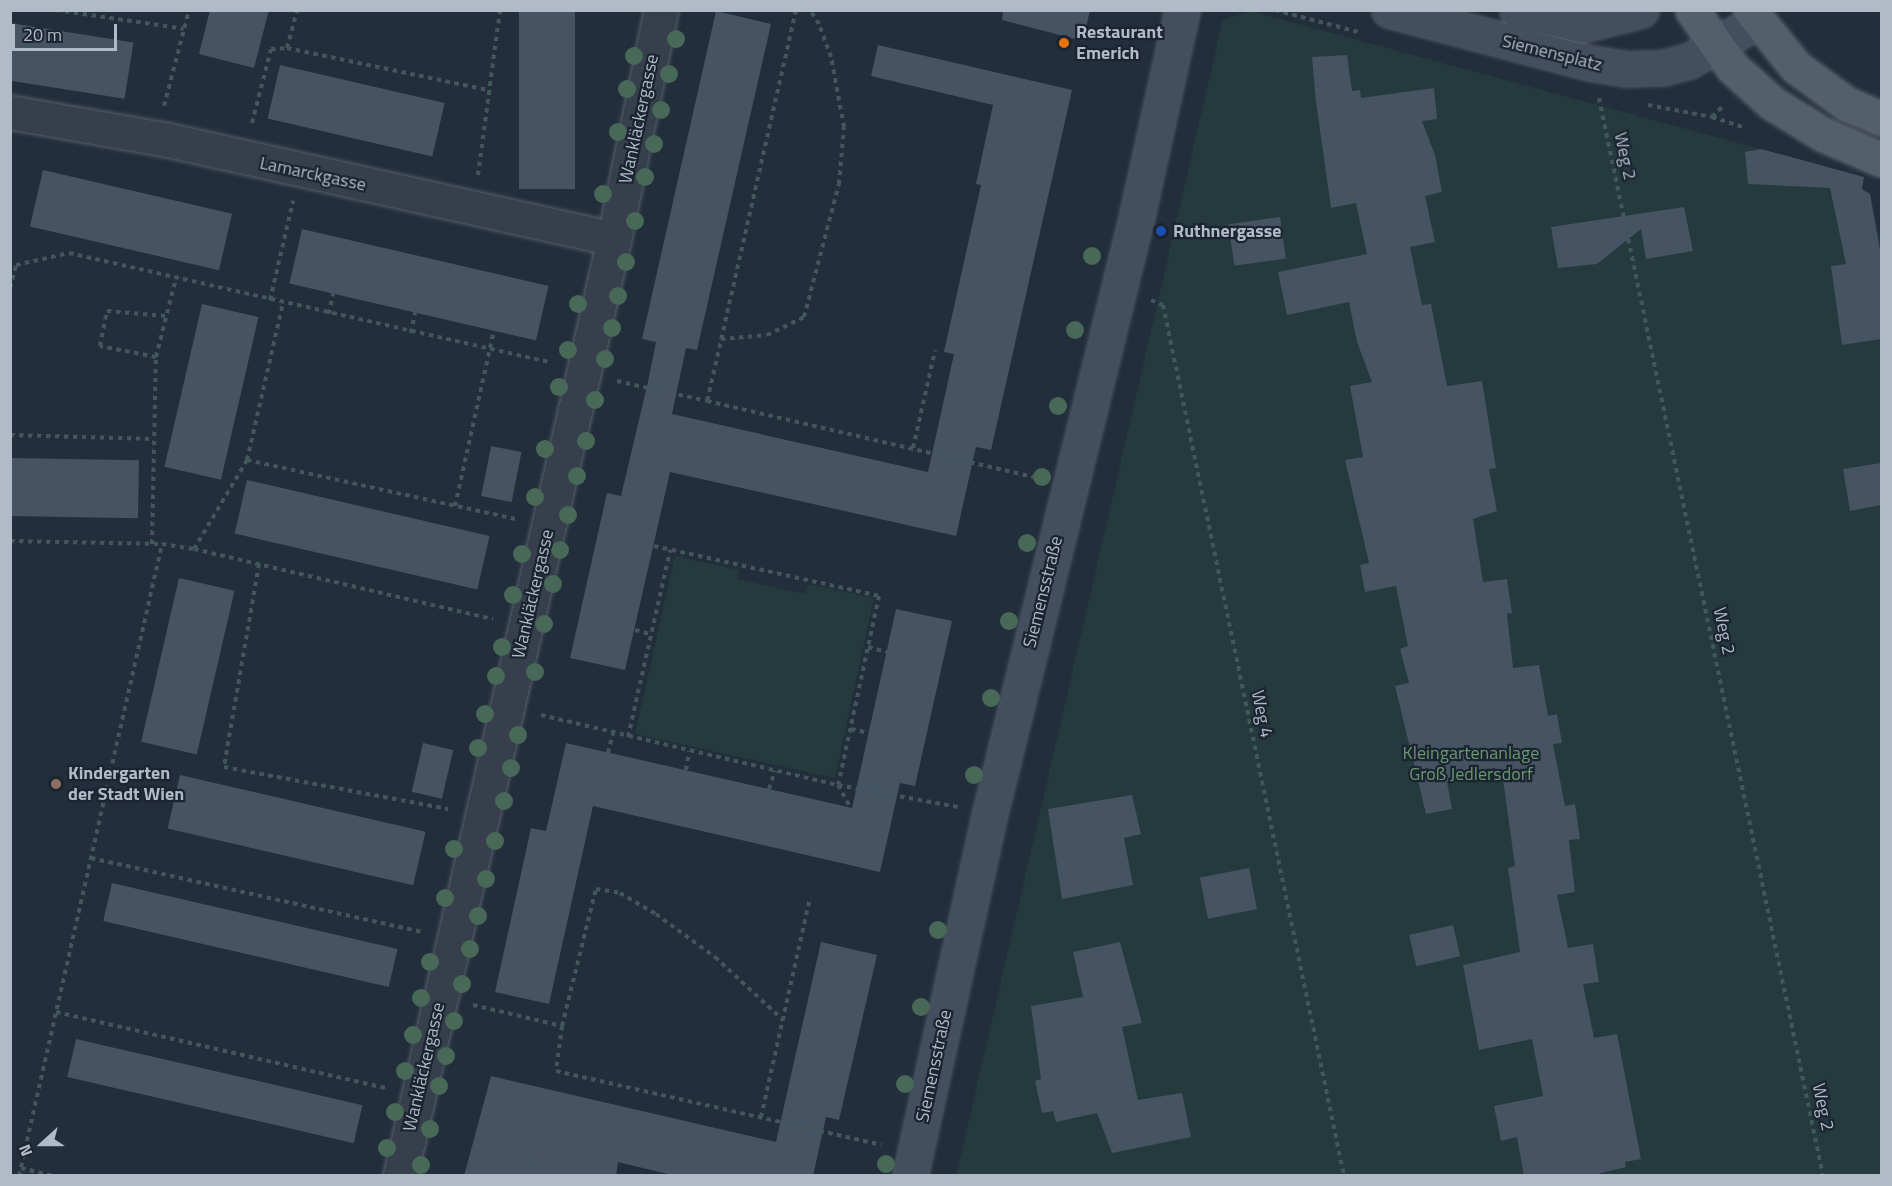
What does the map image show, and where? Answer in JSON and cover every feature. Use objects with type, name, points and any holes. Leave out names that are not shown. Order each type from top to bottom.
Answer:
[{"type":"main road","name":"Siemensstraße","points":[[913,1164],[990,813],[1118,289],[1182,10]]},
{"type":"main road","name":"Siemensplatz","points":[[1389,10],[1617,68],[1662,68],[1689,62],[1716,48],[1754,16]]},
{"type":"main road","name":"Siemensplatz","points":[[1517,10],[1581,26],[1641,10]]},
{"type":"main road","points":[[1692,10],[1716,48],[1773,103],[1822,135],[1881,160]]},
{"type":"main road","points":[[1754,16],[1796,67],[1819,86],[1881,119]]},
{"type":"street","name":"Wankläckergasse","points":[[400,1176],[614,239],[661,10]]},
{"type":"street","name":"Lamarckgasse","points":[[10,112],[168,140],[244,159],[614,239]]},
{"type":"path","points":[[56,10],[184,30]]},
{"type":"path","points":[[168,140],[159,126],[189,10]]},
{"type":"path","points":[[287,48],[297,10]]},
{"type":"path","points":[[474,208],[500,10]]},
{"type":"path","points":[[707,401],[796,10]]},
{"type":"path","points":[[721,339],[767,335],[804,317],[839,184],[844,127],[831,57],[819,24],[810,10]]},
{"type":"path","points":[[244,159],[271,49],[287,48],[488,90]]},
{"type":"path","name":"Weg 2","points":[[1598,93],[1823,1176]]},
{"type":"path","points":[[1660,108],[1712,117]]},
{"type":"path","points":[[270,300],[300,171]]},
{"type":"path","points":[[10,288],[16,265],[69,254],[583,371],[1069,487]]},
{"type":"path","points":[[152,544],[156,357],[176,278]]},
{"type":"path","name":"Weg 4","points":[[1118,289],[1163,304],[1344,1176]]},
{"type":"path","points":[[329,314],[333,293]]},
{"type":"path","points":[[194,549],[247,460],[283,303]]},
{"type":"path","points":[[156,357],[100,346],[107,311],[166,316]]},
{"type":"path","points":[[411,333],[415,312]]},
{"type":"path","points":[[455,506],[494,330]]},
{"type":"path","points":[[913,448],[935,350]]},
{"type":"path","points":[[10,435],[154,439]]},
{"type":"path","points":[[247,460],[549,527]]},
{"type":"path","points":[[10,541],[162,544],[194,549],[524,626]]},
{"type":"path","points":[[19,1176],[162,544]]},
{"type":"path","points":[[654,546],[879,596],[838,785],[851,808]]},
{"type":"path","points":[[628,737],[670,550]]},
{"type":"path","points":[[260,564],[224,767],[481,815]]},
{"type":"path","points":[[635,630],[651,634]]},
{"type":"path","points":[[868,647],[886,652]]},
{"type":"path","points":[[508,707],[688,752],[838,785],[990,813]]},
{"type":"path","points":[[851,729],[868,733]]},
{"type":"path","points":[[608,753],[613,733]]},
{"type":"path","points":[[686,771],[688,752]]},
{"type":"path","points":[[769,789],[775,771]]},
{"type":"path","points":[[91,858],[453,939]]},
{"type":"path","points":[[783,1020],[715,957],[656,914],[620,893],[596,889],[562,1026],[556,1071],[761,1117],[913,1164]]},
{"type":"path","points":[[761,1117],[810,897]]},
{"type":"path","points":[[440,998],[562,1026]]},
{"type":"path","points":[[56,1012],[418,1095]]},
{"type":"path","points":[[530,1176],[533,1162]]},
{"type":"path","points":[[21,1168],[52,1176]]},
{"type":"green space","name":"Kleingartenanlage Groß Jedlersdorf","points":[[1251,11],[1805,161],[1870,194],[1882,247],[1881,1175],[956,1176],[1223,19]]},
{"type":"green space","points":[[675,556],[739,570],[737,579],[805,594],[808,584],[874,598],[835,778],[635,734]]},
{"type":"building","points":[[210,10],[269,10],[254,68],[199,54]]},
{"type":"building","points":[[519,10],[575,10],[575,189],[519,189]]},
{"type":"building","points":[[1003,10],[1090,10],[1083,41],[1002,20]]},
{"type":"building","points":[[716,11],[771,24],[697,350],[686,348],[672,414],[928,472],[954,354],[944,352],[981,185],[976,184],[993,105],[871,76],[878,45],[1072,90],[991,450],[976,447],[956,536],[670,472],[625,670],[570,658],[607,493],[621,496],[648,382],[656,342],[642,339]]},
{"type":"building","points":[[10,23],[133,43],[125,99],[10,81]]},
{"type":"building","points":[[1347,55],[1352,91],[1360,90],[1361,98],[1434,88],[1437,119],[1422,121],[1435,155],[1442,192],[1425,196],[1435,242],[1410,247],[1422,305],[1431,304],[1447,386],[1482,381],[1496,468],[1489,469],[1497,511],[1473,519],[1483,582],[1507,579],[1512,613],[1507,614],[1513,668],[1539,665],[1548,716],[1557,714],[1562,743],[1553,744],[1565,806],[1575,804],[1580,839],[1569,840],[1575,892],[1557,895],[1568,948],[1593,944],[1599,982],[1583,984],[1594,1038],[1617,1034],[1641,1159],[1625,1162],[1626,1167],[1589,1176],[1524,1176],[1517,1137],[1501,1141],[1494,1106],[1543,1096],[1532,1039],[1479,1050],[1463,965],[1520,952],[1508,868],[1515,866],[1502,772],[1447,782],[1452,809],[1426,814],[1395,686],[1409,683],[1400,649],[1408,646],[1396,586],[1365,592],[1360,565],[1369,563],[1345,460],[1363,457],[1350,386],[1372,382],[1357,342],[1349,302],[1287,315],[1278,272],[1367,254],[1356,203],[1331,208],[1316,102],[1312,57]]},
{"type":"building","points":[[280,65],[445,103],[432,157],[268,119]]},
{"type":"building","points":[[1761,149],[1864,177],[1862,189],[1870,194],[1881,256],[1881,339],[1842,345],[1831,266],[1846,264],[1830,188],[1748,184],[1745,152]]},
{"type":"building","points":[[43,170],[232,214],[219,270],[30,227]]},
{"type":"building","points":[[1684,207],[1693,251],[1646,259],[1641,229],[1597,264],[1558,268],[1551,227]]},
{"type":"building","points":[[1280,217],[1286,259],[1234,266],[1229,224]]},
{"type":"building","points":[[302,229],[549,286],[536,340],[289,284]]},
{"type":"building","points":[[202,304],[259,317],[221,480],[164,467]]},
{"type":"building","points":[[491,446],[521,452],[512,502],[481,496]]},
{"type":"building","points":[[10,458],[139,460],[138,518],[10,516]]},
{"type":"building","points":[[1881,463],[1881,505],[1850,511],[1843,469]]},
{"type":"building","points":[[247,480],[490,536],[477,590],[235,534]]},
{"type":"building","points":[[179,578],[235,591],[197,755],[141,742]]},
{"type":"building","points":[[896,609],[952,621],[915,786],[900,783],[880,872],[593,806],[549,1004],[495,992],[531,828],[546,831],[566,743],[852,808]]},
{"type":"building","points":[[423,743],[453,750],[442,799],[412,792]]},
{"type":"building","points":[[180,775],[426,832],[413,885],[168,829]]},
{"type":"building","points":[[1132,795],[1141,834],[1124,838],[1133,885],[1062,899],[1048,809]]},
{"type":"building","points":[[1249,868],[1257,909],[1208,919],[1200,878]]},
{"type":"building","points":[[112,883],[397,949],[389,987],[103,921]]},
{"type":"building","points":[[1453,925],[1460,956],[1416,966],[1409,935]]},
{"type":"building","points":[[821,942],[877,955],[839,1120],[826,1117],[813,1176],[676,1176],[618,1162],[616,1176],[464,1176],[491,1076],[776,1142]]},
{"type":"building","points":[[1120,942],[1142,1023],[1122,1027],[1138,1100],[1182,1093],[1191,1137],[1112,1153],[1097,1113],[1056,1122],[1053,1111],[1042,1113],[1035,1081],[1041,1079],[1031,1006],[1083,997],[1073,952]]},
{"type":"building","points":[[76,1039],[362,1105],[354,1143],[67,1077]]},
{"type":"place","name":"Restaurant Emerich","points":[[1064,43]]},
{"type":"place","name":"Ruthnergasse","points":[[1161,231]]},
{"type":"place","name":"Kindergarten der Stadt Wien","points":[[56,784]]}]
